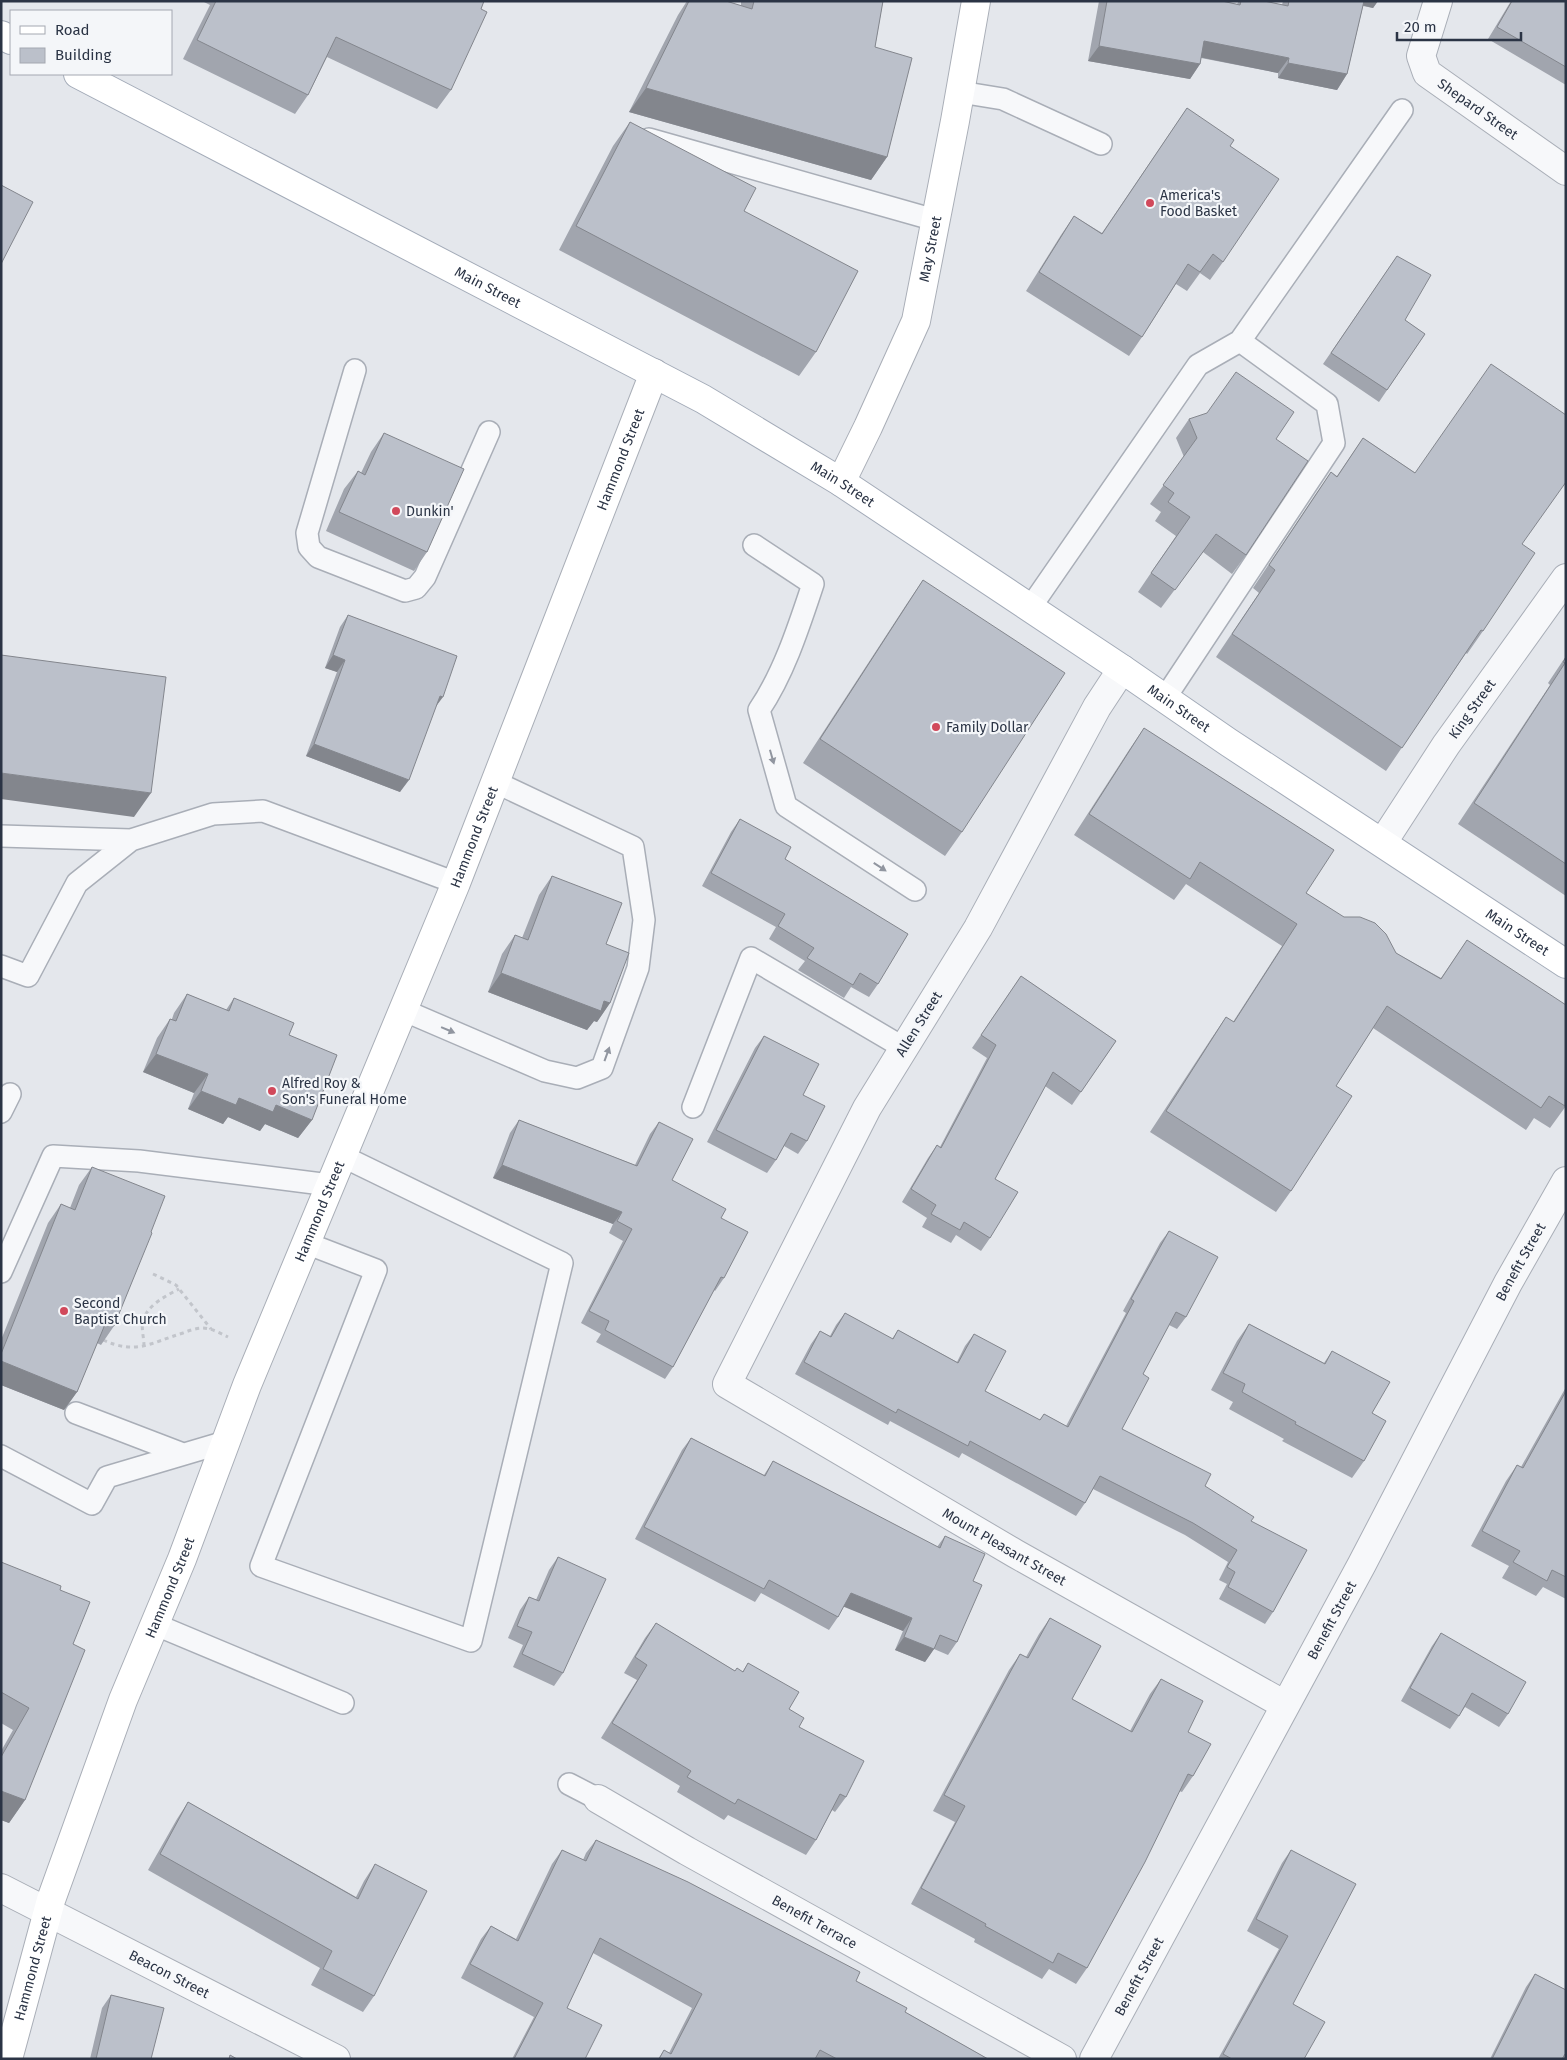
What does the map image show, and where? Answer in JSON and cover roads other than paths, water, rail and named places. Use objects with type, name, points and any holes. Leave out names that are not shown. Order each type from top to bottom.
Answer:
[{"type":"street","name":"May Street","points":[[841,482],[916,321],[976,1]]},
{"type":"street","name":"Shepard Street","points":[[1438,1],[1421,56],[1427,73],[1566,171]]},
{"type":"street","name":"Main Street","points":[[80,75],[703,399],[841,482],[1228,742],[1383,842],[1566,964]]},
{"type":"street","name":"Hammond Street","points":[[8,2059],[47,1913],[123,1700],[226,1442],[247,1384],[456,883],[654,373]]},
{"type":"street","name":"King Street","points":[[1383,842],[1446,745],[1566,578]]},
{"type":"street","name":"Allen Street","points":[[726,1384],[867,1108],[978,928],[1097,707],[1122,669]]},
{"type":"street","name":"Benefit Street","points":[[1094,2059],[1362,1564],[1508,1283],[1566,1181]]},
{"type":"street","name":"Mount Pleasant Street","points":[[726,1384],[1016,1554],[1285,1705]]},
{"type":"street","name":"Benefit Terrace","points":[[598,1799],[686,1851],[1062,2059]]},
{"type":"street","name":"Beacon Street","points":[[1,1888],[336,2059]]},
{"type":"lane","points":[[960,92],[1003,99],[1101,144]]},
{"type":"lane","points":[[1030,608],[1198,365],[1240,341],[1402,110]]},
{"type":"lane","points":[[642,136],[935,220]]},
{"type":"lane","points":[[1164,698],[1334,443],[1327,404],[1240,341]]},
{"type":"lane","points":[[355,370],[307,533],[309,547],[318,557],[405,590],[416,588],[425,577],[489,432]]},
{"type":"lane","points":[[754,545],[813,584],[770,694],[759,710],[786,806],[915,890]]},
{"type":"lane","points":[[403,1010],[545,1071],[576,1078],[602,1068],[638,968],[644,920],[633,847],[495,782]]},
{"type":"lane","points":[[1,836],[131,840],[213,814],[262,811],[456,883]]},
{"type":"lane","points":[[1,966],[28,976],[77,883],[131,840]]},
{"type":"lane","points":[[693,1107],[751,958],[904,1048]]},
{"type":"lane","points":[[1,1272],[53,1156],[139,1161],[330,1185]]},
{"type":"lane","points":[[306,1242],[376,1270],[261,1566],[471,1640],[562,1263],[342,1156]]},
{"type":"lane","points":[[76,1413],[184,1454]]},
{"type":"lane","points":[[1,1456],[92,1504],[106,1477],[226,1442]]},
{"type":"lane","points":[[154,1624],[343,1703]]},
{"type":"lane","name":"Benefit Terrace","points":[[569,1784],[598,1799]]},
{"type":"place","name":"America's Food Basket","points":[[1150,203]]},
{"type":"place","name":"Dunkin'","points":[[396,511]]},
{"type":"place","name":"Family Dollar","points":[[936,727]]},
{"type":"place","name":"Alfred Roy & Son's Funeral Home","points":[[272,1091]]},
{"type":"place","name":"Second Baptist Church","points":[[64,1311]]}]
